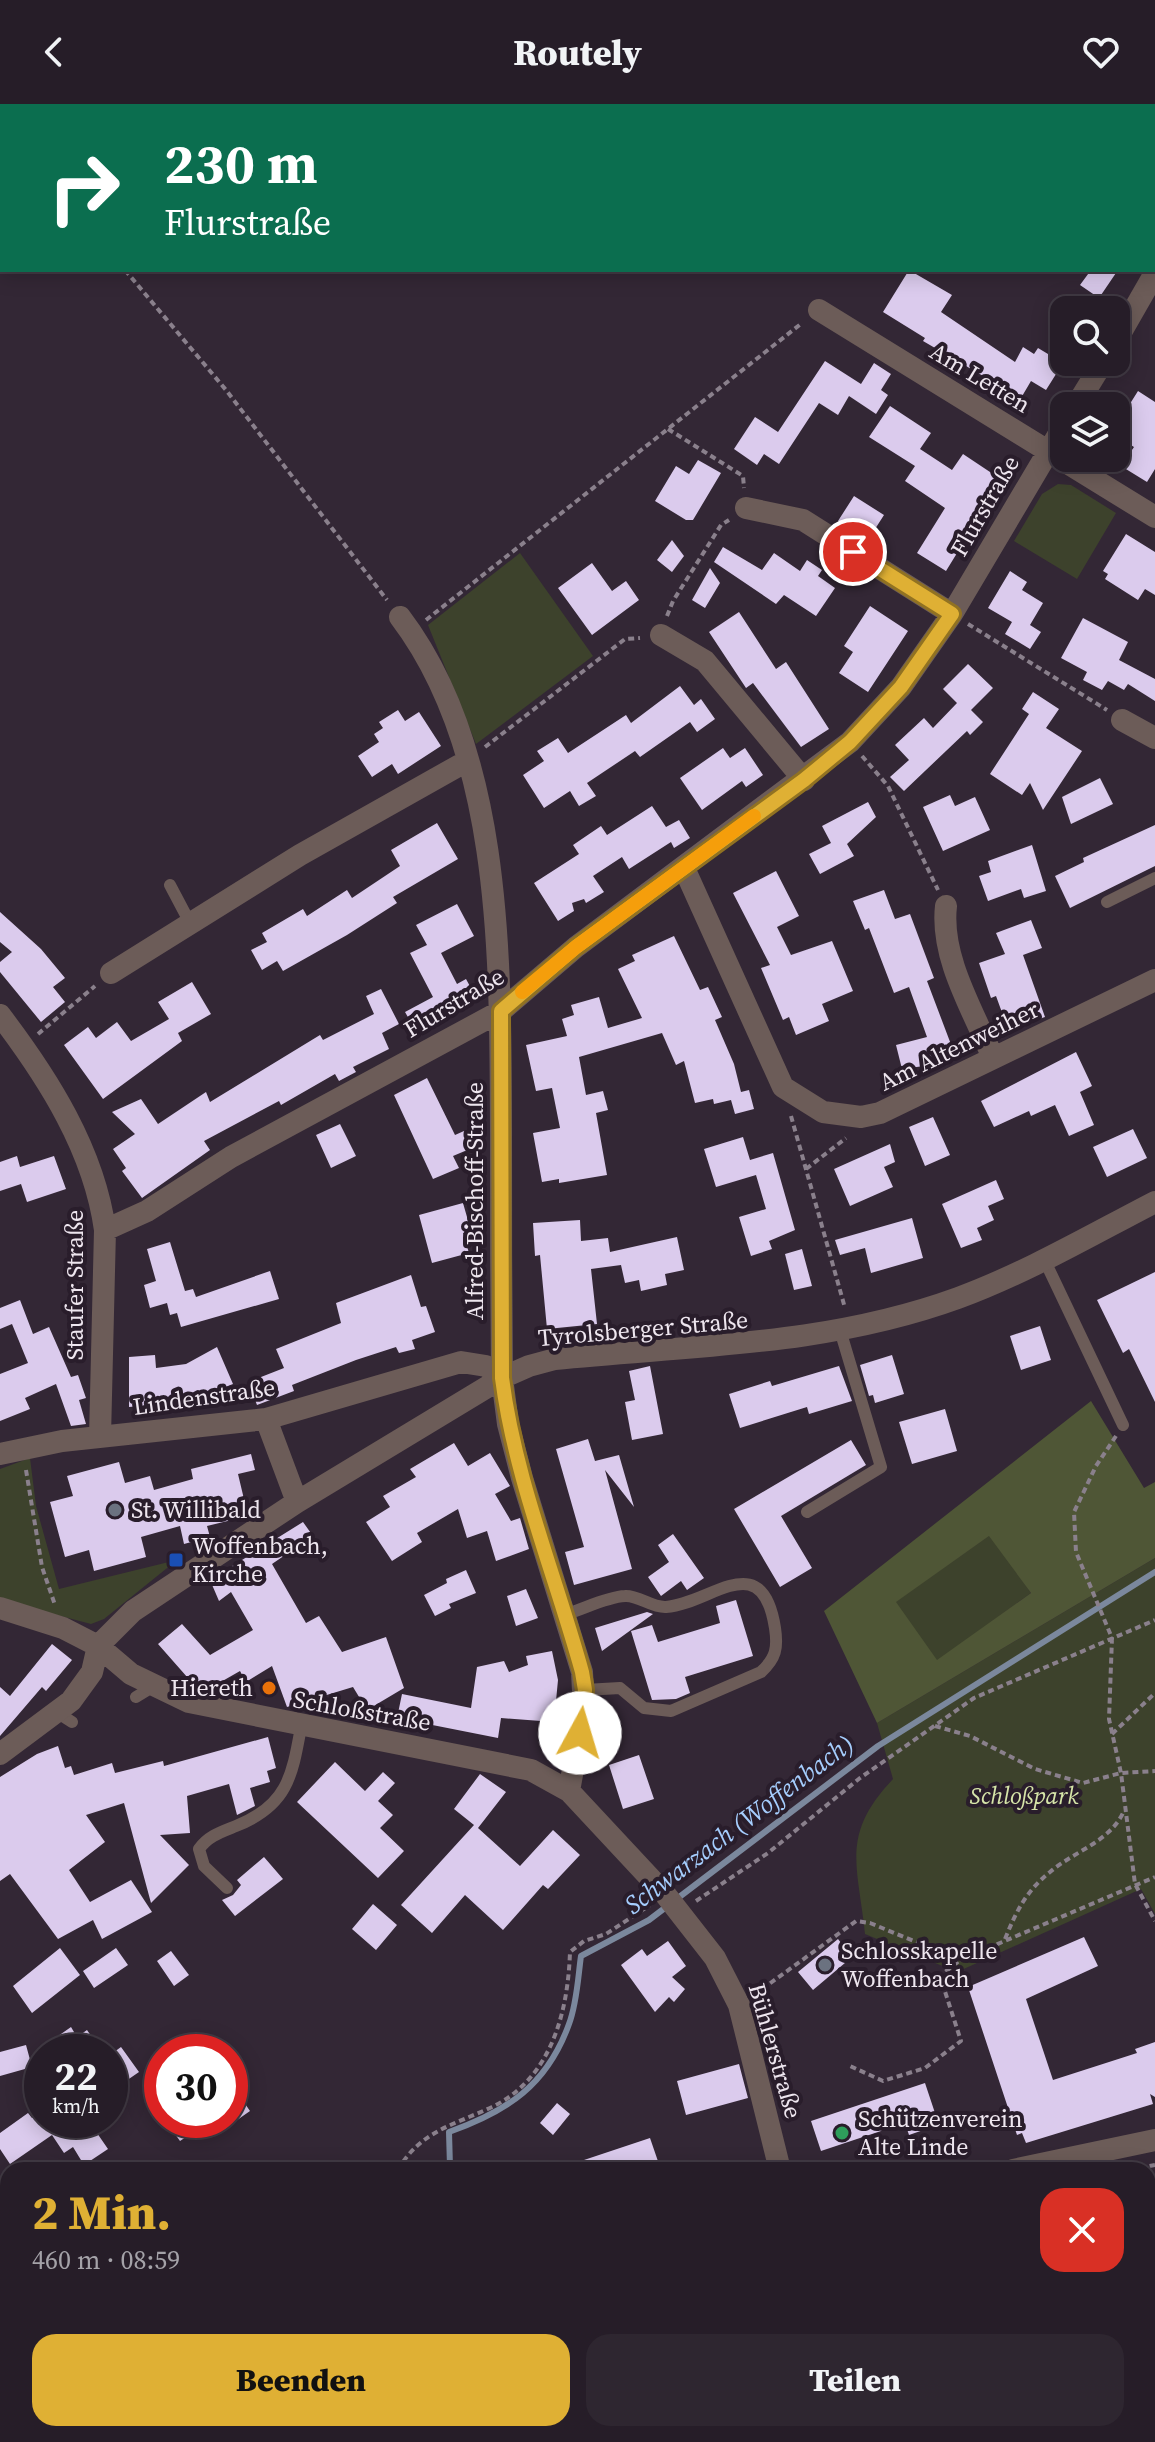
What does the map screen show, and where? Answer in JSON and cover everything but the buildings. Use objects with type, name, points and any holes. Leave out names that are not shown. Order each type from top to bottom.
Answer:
[{"type":"street","points":[[1130,317],[1155,273]]},
{"type":"street","name":"Am Letten","points":[[819,310],[1155,517]]},
{"type":"street","name":"Flurstraße","points":[[105,1230],[147,1211],[244,1150],[501,1011],[576,947],[804,780],[850,742],[901,687],[952,614],[1050,447]]},
{"type":"street","points":[[746,508],[803,520],[952,614]]},
{"type":"street","name":"Alfred-Bischoff-Straße","points":[[406,624],[434,670],[467,761],[488,861],[501,1011],[502,1378],[508,1424],[522,1478],[566,1614],[585,1690],[569,1791]]},
{"type":"street","points":[[661,635],[705,661],[804,780]]},
{"type":"street","points":[[1122,720],[1155,738]]},
{"type":"street","points":[[111,973],[189,921],[380,808],[467,761]]},
{"type":"street","points":[[684,868],[783,1087]]},
{"type":"street","points":[[946,906],[947,940],[953,963],[993,1058]]},
{"type":"street","name":"Am Altenweiher","points":[[783,1087],[823,1112],[861,1117],[880,1113],[1155,980]]},
{"type":"street","name":"Staufer Straße","points":[[0,1015],[24,1046],[70,1124],[91,1167],[105,1230],[100,1437]]},
{"type":"street","name":"Tyrolsberger Straße","points":[[98,1646],[119,1622],[148,1600],[297,1502],[502,1378],[555,1359],[753,1345],[839,1317],[959,1298],[1155,1202]]},
{"type":"street","name":"Lindenstraße","points":[[0,1454],[25,1447],[100,1437],[266,1419],[461,1362],[486,1366],[502,1378]]},
{"type":"street","points":[[266,1419],[297,1502]]},
{"type":"street","name":"Schloßstraße","points":[[0,1608],[63,1628],[98,1646],[131,1674],[145,1692],[301,1727],[531,1770],[569,1791],[680,1912]]},
{"type":"street","points":[[0,1754],[65,1717],[83,1686],[98,1646]]},
{"type":"street","name":"Bühlerstraße","points":[[680,1912],[715,1958],[739,2005],[778,2162]]},
{"type":"street","points":[[1051,2162],[1155,2140]]},
{"type":"lane","points":[[1107,902],[1155,878]]},
{"type":"lane","points":[[170,885],[189,921]]},
{"type":"lane","points":[[1044,1259],[1123,1425]]},
{"type":"lane","points":[[807,1512],[881,1467],[839,1317]]},
{"type":"lane","points":[[566,1614],[626,1595],[669,1607],[741,1581],[762,1594],[774,1620],[778,1645],[773,1662],[761,1672],[685,1706],[656,1712],[644,1708],[620,1688],[585,1690]]},
{"type":"lane","points":[[227,1888],[204,1866],[199,1849],[211,1836],[258,1818],[275,1802],[294,1767],[301,1727]]},
{"type":"path","points":[[127,272],[226,390],[406,624],[668,429],[819,310]]},
{"type":"path","points":[[467,761],[625,639],[661,635],[673,601],[721,525],[746,508],[743,476],[668,429]]},
{"type":"path","points":[[952,614],[1122,720]]},
{"type":"path","points":[[850,742],[888,786],[946,906]]},
{"type":"path","points":[[24,1046],[111,973]]},
{"type":"path","points":[[783,1087],[806,1169],[839,1317],[859,1305]]},
{"type":"path","points":[[806,1169],[880,1113]]},
{"type":"path","points":[[1123,1425],[1096,1466],[1074,1512],[1076,1552],[1112,1638],[1112,1734],[1121,1773],[1135,1884],[1155,1921]]},
{"type":"path","points":[[25,1447],[27,1491],[42,1567],[63,1628]]},
{"type":"path","points":[[680,1912],[768,1853],[860,1778],[974,1698],[1155,1620]]},
{"type":"path","points":[[1112,1734],[1155,1693]]},
{"type":"path","points":[[935,1726],[970,1736],[1035,1769],[1083,1783],[1121,1773],[1155,1771]]},
{"type":"path","points":[[1005,1939],[1018,1906],[1032,1888],[1051,1871],[1098,1840],[1124,1810]]},
{"type":"path","points":[[850,2066],[883,2081],[925,2068],[961,2041],[940,1976],[960,1960],[1005,1939],[1155,1877]]},
{"type":"path","points":[[402,2162],[408,2152],[437,2128],[495,2106],[532,2075],[558,2034],[569,1992],[570,1952],[584,1941],[606,1934],[631,1919],[665,1894]]},
{"type":"path","points":[[739,2005],[856,1921],[870,1923],[960,1960]]},
{"type":"green space","points":[[1058,484],[1071,485],[1116,513],[1077,579],[1014,541],[1042,494]]},
{"type":"green space","points":[[520,553],[593,656],[476,744],[428,625]]},
{"type":"green space","points":[[1091,1401],[1144,1488],[1155,1482],[1155,1558],[877,1723],[824,1611]],"holes":[[[989,1536],[1031,1593],[937,1660],[896,1602]]]},
{"type":"green space","points":[[30,1458],[36,1506],[59,1589],[177,1560],[104,1619],[91,1624],[0,1600],[0,1469]]},
{"type":"green space","points":[[990,1535],[1031,1593],[937,1661],[895,1602]]},
{"type":"green space","name":"Schloßpark","points":[[1155,1558],[1155,1914],[1141,1889],[957,1972],[865,1934],[857,1869],[859,1834],[876,1799],[893,1779],[877,1723]]},
{"type":"waterway","name":"Schwarzach (Woffenbach)","points":[[450,2162],[449,2132],[507,2105],[523,2093],[549,2064],[572,2016],[581,1956],[649,1920],[878,1746],[1155,1572]]},
{"type":"slow traffic","points":[[522,992],[576,947],[754,816]]},
{"type":"place","name":"St. Willibald","points":[[115,1510]]},
{"type":"place","name":"Woffenbach, Kirche","points":[[176,1560]]},
{"type":"place","name":"Hiereth","points":[[269,1688]]},
{"type":"place","name":"Schlosskapelle Woffenbach","points":[[825,1965]]},
{"type":"place","name":"Schützenverein Alte Linde","points":[[842,2133]]},
{"type":"route","points":[[580,1733],[585,1690],[582,1672],[522,1478],[508,1424],[502,1378],[501,1011],[576,947],[804,780],[850,742],[901,687],[952,614],[853,552]]}]
